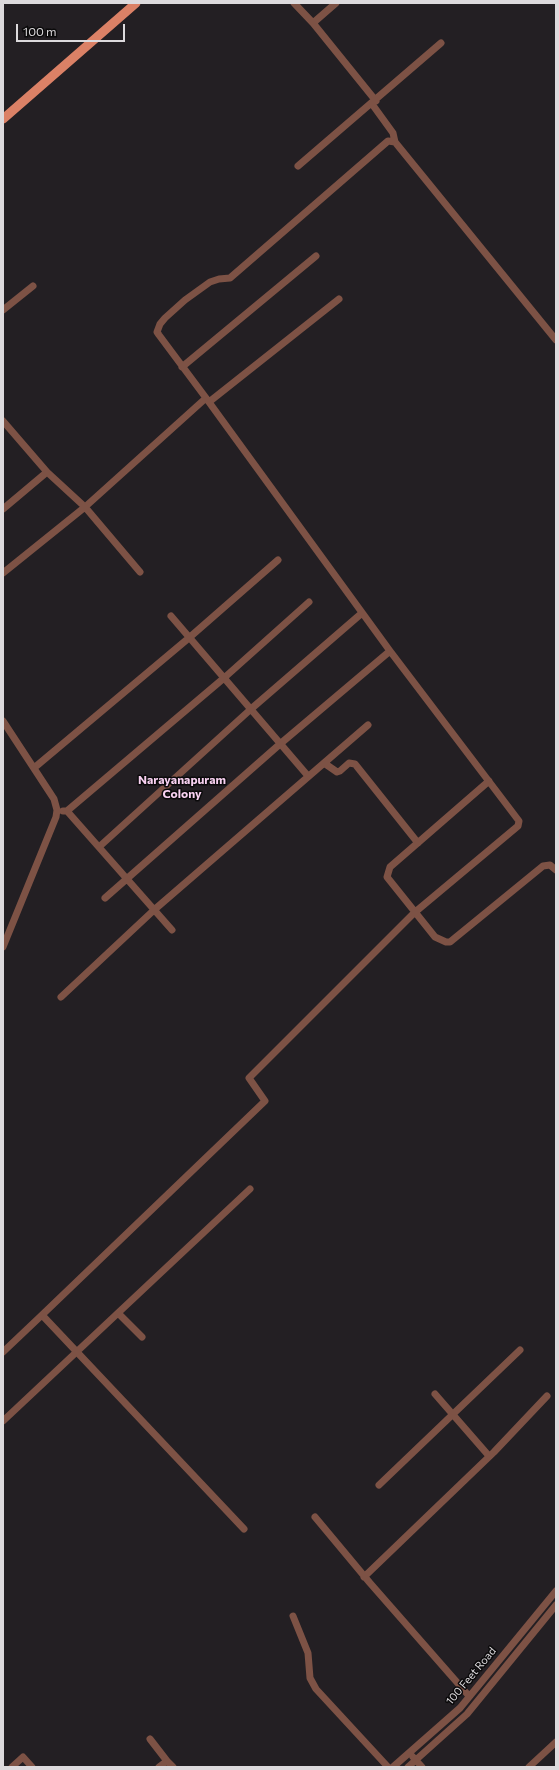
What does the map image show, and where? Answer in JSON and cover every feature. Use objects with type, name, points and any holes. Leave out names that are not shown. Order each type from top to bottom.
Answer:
[{"type":"main road","points":[[3,119],[136,3]]},
{"type":"street","points":[[294,3],[313,23],[374,102],[393,133],[395,142],[556,340]]},
{"type":"street","points":[[313,23],[336,3]]},
{"type":"street","points":[[298,166],[441,43]]},
{"type":"street","points":[[3,1352],[265,1101],[249,1078],[414,913],[518,824],[518,820],[390,651],[157,332],[164,318],[210,282],[219,278],[230,278],[388,141],[395,142]]},
{"type":"street","points":[[182,366],[316,256]]},
{"type":"street","points":[[3,310],[33,286]]},
{"type":"street","points":[[3,573],[85,507],[207,400],[339,299]]},
{"type":"street","points":[[3,421],[47,472],[85,507],[140,572]]},
{"type":"street","points":[[3,508],[47,472]]},
{"type":"street","points":[[34,768],[190,637],[278,560]]},
{"type":"street","points":[[67,811],[224,678],[309,602]]},
{"type":"street","points":[[99,847],[251,709],[362,613]]},
{"type":"street","points":[[171,616],[308,776]]},
{"type":"street","points":[[105,898],[280,744],[390,651]]},
{"type":"street","points":[[3,721],[54,799],[57,810],[56,817],[3,947]]},
{"type":"street","points":[[62,997],[154,910],[368,725]]},
{"type":"street","points":[[324,763],[337,772],[351,762],[355,764],[418,843]]},
{"type":"street","points":[[489,781],[390,867],[387,872],[387,878],[435,937],[442,941],[450,942],[543,866],[550,865],[556,870]]},
{"type":"street","points":[[57,810],[67,811],[126,880],[172,930]]},
{"type":"street","points":[[3,1421],[250,1189]]},
{"type":"street","points":[[118,1313],[142,1337]]},
{"type":"street","points":[[42,1315],[244,1529]]},
{"type":"street","points":[[379,1485],[520,1350]]},
{"type":"street","points":[[435,1394],[489,1456]]},
{"type":"street","points":[[364,1577],[489,1456],[547,1396]]},
{"type":"street","points":[[315,1517],[364,1577],[469,1696]]},
{"type":"street","name":"100 Feet Road","points":[[393,1767],[460,1708],[556,1591]]},
{"type":"street","name":"100 Feet Road","points":[[408,1767],[467,1714],[556,1605]]},
{"type":"street","points":[[293,1616],[308,1653],[310,1678],[316,1689],[388,1767]]},
{"type":"street","points":[[150,1739],[173,1767]]},
{"type":"street","points":[[529,1767],[556,1742]]},
{"type":"street","points":[[410,1753],[422,1767]]},
{"type":"street","points":[[12,1767],[24,1757],[32,1767]]},
{"type":"street","points":[[159,1767],[167,1761]]},
{"type":"district","name":"Narayanapuram Colony","points":[[182,787]]}]
